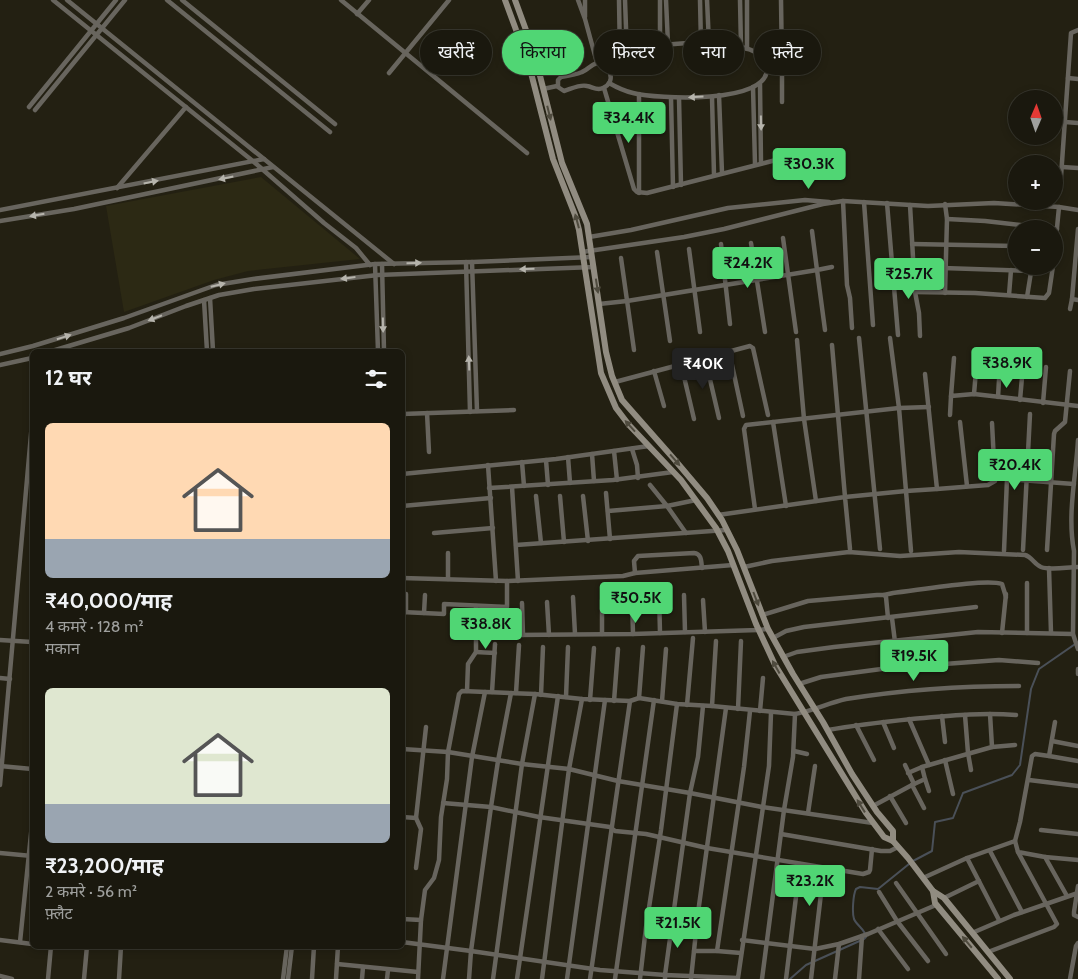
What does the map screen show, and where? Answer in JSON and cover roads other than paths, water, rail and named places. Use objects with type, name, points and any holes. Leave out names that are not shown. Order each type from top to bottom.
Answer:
[{"type":"main road","points":[[505,0],[529,65],[553,159],[575,215],[601,373],[607,389],[620,414],[673,472],[718,530],[758,630],[775,665],[866,813],[884,837],[893,841],[915,866],[933,891],[944,898],[1010,979]]},
{"type":"main road","points":[[515,0],[532,47],[558,150],[587,224],[606,352],[614,382],[622,400],[707,498],[718,515],[737,550],[772,638],[828,730],[852,774],[873,806],[893,831],[893,841]]},
{"type":"main road","points":[[933,891],[936,905],[998,979]]},
{"type":"street","points":[[53,0],[254,162],[324,223],[356,248],[372,264],[376,275],[378,349]]},
{"type":"street","points":[[67,0],[394,264]]},
{"type":"street","points":[[29,107],[116,0]]},
{"type":"street","points":[[35,110],[125,0]]},
{"type":"street","points":[[167,0],[330,132]]},
{"type":"street","points":[[182,0],[335,124]]},
{"type":"street","points":[[341,0],[527,153]]},
{"type":"street","points":[[357,14],[369,0]]},
{"type":"street","points":[[389,73],[449,0]]},
{"type":"street","points":[[578,0],[594,55]]},
{"type":"street","points":[[585,0],[585,19]]},
{"type":"street","points":[[619,0],[620,30]]},
{"type":"street","points":[[625,0],[626,30]]},
{"type":"street","points":[[660,0],[660,30]]},
{"type":"street","points":[[666,0],[667,30]]},
{"type":"street","points":[[700,0],[701,30]]},
{"type":"street","points":[[707,0],[708,30]]},
{"type":"street","points":[[740,0],[741,30]]},
{"type":"street","points":[[746,0],[748,50]]},
{"type":"street","points":[[781,0],[781,30]]},
{"type":"street","points":[[1063,155],[1070,33],[1078,30]]},
{"type":"street","points":[[744,48],[754,53]]},
{"type":"street","points":[[558,86],[558,80],[561,77],[583,72],[594,64]]},
{"type":"street","points":[[558,86],[564,91],[583,85],[596,89],[604,88],[609,83],[610,75]]},
{"type":"street","points":[[609,83],[631,93],[672,98],[712,97],[753,87],[760,84],[766,75]]},
{"type":"street","points":[[782,75],[782,102]]},
{"type":"street","points":[[1068,78],[1078,79]]},
{"type":"street","points":[[760,84],[761,163]]},
{"type":"street","points":[[543,90],[558,86]]},
{"type":"street","points":[[753,87],[755,164]]},
{"type":"street","points":[[604,88],[634,189],[639,193],[673,187],[776,160]]},
{"type":"street","points":[[639,94],[639,193]]},
{"type":"street","points":[[719,95],[722,173]]},
{"type":"street","points":[[712,97],[714,175]]},
{"type":"street","points":[[672,98],[673,187]]},
{"type":"street","points":[[679,98],[681,185]]},
{"type":"street","points":[[117,188],[186,107]]},
{"type":"street","points":[[1065,122],[1078,123]]},
{"type":"street","points":[[0,210],[264,159]]},
{"type":"street","points":[[0,222],[74,209],[273,167]]},
{"type":"street","points":[[1063,167],[1078,168]]},
{"type":"street","points":[[589,237],[728,208],[805,200],[832,202]]},
{"type":"street","points":[[843,201],[847,285],[852,328]]},
{"type":"street","points":[[0,354],[33,346],[124,318],[216,285],[253,278],[372,264],[472,262],[592,254],[684,237],[832,202],[928,206],[945,204],[1008,204]]},
{"type":"street","points":[[864,202],[873,325]]},
{"type":"street","points":[[887,203],[898,335]]},
{"type":"street","points":[[910,204],[913,267],[920,336]]},
{"type":"street","points":[[945,204],[947,219],[945,293]]},
{"type":"street","points":[[1063,208],[1078,210]]},
{"type":"street","points":[[947,219],[1008,223]]},
{"type":"street","points":[[1070,309],[1076,276],[1078,229]]},
{"type":"street","points":[[812,230],[825,330]]},
{"type":"street","points":[[783,238],[796,332]]},
{"type":"street","points":[[751,242],[765,332]]},
{"type":"street","points":[[721,244],[730,324]]},
{"type":"street","points":[[912,244],[1008,246]]},
{"type":"street","points":[[689,250],[700,332]]},
{"type":"street","points":[[656,252],[670,341]]},
{"type":"street","points":[[620,258],[634,350]]},
{"type":"street","points":[[466,262],[470,412]]},
{"type":"street","points":[[472,262],[478,411]]},
{"type":"street","points":[[382,264],[384,349]]},
{"type":"street","points":[[59,349],[129,328],[210,298],[254,289],[376,275],[594,267]]},
{"type":"street","points":[[599,304],[832,267]]},
{"type":"street","points":[[913,267],[1008,270]]},
{"type":"street","points":[[1009,295],[1011,275]]},
{"type":"street","points":[[1028,297],[1030,275]]},
{"type":"street","points":[[915,292],[1048,297],[1052,275]]},
{"type":"street","points":[[210,298],[213,349]]},
{"type":"street","points":[[1072,299],[1078,300]]},
{"type":"street","points":[[204,300],[207,349]]},
{"type":"street","points":[[859,338],[880,549]]},
{"type":"street","points":[[890,338],[899,408],[911,551]]},
{"type":"street","points":[[797,340],[804,419],[816,501]]},
{"type":"street","points":[[832,344],[850,549]]},
{"type":"street","points":[[614,382],[752,346],[768,415]]},
{"type":"street","points":[[729,351],[743,416]]},
{"type":"street","points":[[0,365],[30,358]]},
{"type":"street","points":[[706,358],[719,418]]},
{"type":"street","points":[[950,415],[954,358]]},
{"type":"street","points":[[974,394],[977,358]]},
{"type":"street","points":[[998,397],[1000,363]]},
{"type":"street","points":[[682,364],[694,419]]},
{"type":"street","points":[[1020,400],[1023,366]]},
{"type":"street","points":[[1043,403],[1046,367]]},
{"type":"street","points":[[654,371],[664,406]]},
{"type":"street","points":[[1047,550],[1054,434],[1064,422],[1070,371]]},
{"type":"street","points":[[925,374],[937,489]]},
{"type":"street","points":[[951,396],[974,394],[1078,406]]},
{"type":"street","points":[[755,509],[744,427],[746,424],[899,408],[929,407]]},
{"type":"street","points":[[405,414],[514,410]]},
{"type":"street","points":[[427,413],[429,452]]},
{"type":"street","points":[[1023,550],[1030,414]]},
{"type":"street","points":[[773,422],[786,506]]},
{"type":"street","points":[[960,422],[966,486]]},
{"type":"street","points":[[718,515],[875,493],[988,485],[995,481],[992,423]]},
{"type":"street","points":[[1078,440],[1072,519],[1076,567],[1076,614],[1073,637],[1078,649]]},
{"type":"street","points":[[0,785],[3,725],[10,679],[30,446]]},
{"type":"street","points":[[405,474],[546,460],[649,446]]},
{"type":"street","points":[[632,449],[637,465],[638,478]]},
{"type":"street","points":[[614,451],[617,480]]},
{"type":"street","points":[[592,454],[594,481]]},
{"type":"street","points":[[568,457],[570,483]]},
{"type":"street","points":[[546,460],[548,485]]},
{"type":"street","points":[[522,462],[524,486]]},
{"type":"street","points":[[488,465],[496,581]]},
{"type":"street","points":[[489,488],[617,480],[673,472]]},
{"type":"street","points":[[1004,551],[1006,480],[1074,484]]},
{"type":"street","points":[[650,485],[668,506],[686,533]]},
{"type":"street","points":[[512,487],[518,580]]},
{"type":"street","points":[[606,493],[610,539]]},
{"type":"street","points":[[536,496],[541,543]]},
{"type":"street","points":[[560,496],[564,542]]},
{"type":"street","points":[[583,496],[588,541]]},
{"type":"street","points":[[405,506],[491,498]]},
{"type":"street","points":[[608,511],[668,506],[696,500]]},
{"type":"street","points":[[1072,519],[1078,519]]},
{"type":"street","points":[[434,533],[493,528]]},
{"type":"street","points":[[516,545],[726,530]]},
{"type":"street","points":[[744,567],[772,561],[849,552],[900,556],[959,552],[1025,555],[1029,556],[1040,567],[1076,567]]},
{"type":"street","points":[[448,553],[448,579]]},
{"type":"street","points":[[635,573],[634,561],[638,556],[694,553],[701,558],[702,568]]},
{"type":"street","points":[[405,578],[507,581],[623,576],[635,573],[733,565]]},
{"type":"street","points":[[1049,568],[1051,633]]},
{"type":"street","points":[[405,612],[444,614],[444,604],[506,607],[507,581]]},
{"type":"street","points":[[762,615],[808,601],[884,595],[998,582],[1002,584],[1006,596]]},
{"type":"street","points":[[1027,583],[1027,633]]},
{"type":"street","points":[[1002,633],[1006,585]]},
{"type":"street","points":[[659,593],[660,633]]},
{"type":"street","points":[[405,603],[406,594]]},
{"type":"street","points":[[424,613],[425,595]]},
{"type":"street","points":[[684,595],[685,632]]},
{"type":"street","points":[[884,595],[894,642]]},
{"type":"street","points":[[573,597],[574,634]]},
{"type":"street","points":[[632,597],[633,634]]},
{"type":"street","points":[[602,600],[602,634]]},
{"type":"street","points":[[703,600],[705,632]]},
{"type":"street","points":[[547,602],[548,635]]},
{"type":"street","points":[[522,603],[523,635]]},
{"type":"street","points":[[467,691],[468,664],[476,652],[476,606]]},
{"type":"street","points":[[499,607],[500,631]]},
{"type":"street","points":[[772,638],[786,631],[804,627],[976,607]]},
{"type":"street","points":[[514,635],[633,634],[768,629]]},
{"type":"street","points":[[783,657],[797,652],[834,647],[978,632],[1051,633],[1073,637]]},
{"type":"street","points":[[687,705],[693,638]]},
{"type":"street","points":[[0,640],[30,642]]},
{"type":"street","points":[[712,706],[716,641]]},
{"type":"street","points":[[738,709],[742,641]]},
{"type":"street","points":[[492,692],[495,644]]},
{"type":"street","points":[[469,979],[471,951],[498,760],[513,693],[519,645]]},
{"type":"street","points":[[541,695],[543,647]]},
{"type":"street","points":[[566,697],[568,647]]},
{"type":"street","points":[[639,698],[643,647]]},
{"type":"street","points":[[590,700],[594,648]]},
{"type":"street","points":[[662,701],[666,648]]},
{"type":"street","points":[[614,701],[618,649]]},
{"type":"street","points":[[476,652],[494,653]]},
{"type":"street","points":[[799,684],[821,677],[889,668],[999,660],[1038,663]]},
{"type":"street","points":[[0,678],[10,679]]},
{"type":"street","points":[[760,711],[763,678]]},
{"type":"street","points":[[418,979],[419,944],[425,890],[434,878],[439,860],[440,816],[447,778],[448,752],[459,694],[462,691],[535,694],[614,701],[630,701],[639,698],[677,704],[795,714],[805,713],[826,704],[847,699],[938,688],[1018,686]]},
{"type":"street","points":[[443,979],[472,757],[485,692]]},
{"type":"street","points":[[493,979],[522,764],[535,694]]},
{"type":"street","points":[[517,979],[546,766],[558,696]]},
{"type":"street","points":[[542,979],[569,769],[582,699]]},
{"type":"street","points":[[567,979],[605,700]]},
{"type":"street","points":[[615,979],[654,700]]},
{"type":"street","points":[[590,979],[630,701]]},
{"type":"street","points":[[640,979],[677,704]]},
{"type":"street","points":[[665,977],[690,792],[698,757],[702,706]]},
{"type":"street","points":[[691,978],[726,708]]},
{"type":"street","points":[[717,951],[744,767],[750,711]]},
{"type":"street","points":[[405,942],[544,960],[592,969],[665,977],[738,979],[768,766],[771,713]]},
{"type":"street","points":[[762,979],[784,810],[794,751],[795,714]]},
{"type":"street","points":[[990,714],[992,747]]},
{"type":"street","points":[[965,715],[968,753],[972,770]]},
{"type":"street","points":[[828,730],[856,725],[942,716],[1016,715]]},
{"type":"street","points":[[942,716],[945,742]]},
{"type":"street","points":[[909,719],[929,765]]},
{"type":"street","points":[[883,722],[894,748]]},
{"type":"street","points":[[1049,756],[1055,722]]},
{"type":"street","points":[[856,725],[874,760]]},
{"type":"street","points":[[416,868],[421,829],[416,818],[426,727]]},
{"type":"street","points":[[1052,741],[1078,746]]},
{"type":"street","points":[[908,773],[968,753],[992,747],[1016,745]]},
{"type":"street","points":[[405,749],[448,752],[472,757],[569,769],[642,786],[690,792],[762,807],[873,823]]},
{"type":"street","points":[[794,751],[808,754]]},
{"type":"street","points":[[988,952],[1056,926],[1056,922],[1018,852],[1015,841],[1033,755],[1078,761]]},
{"type":"street","points":[[945,760],[953,794]]},
{"type":"street","points":[[905,765],[924,808]]},
{"type":"street","points":[[1,766],[30,769]]},
{"type":"street","points":[[808,813],[814,766]]},
{"type":"street","points":[[922,767],[929,790]]},
{"type":"street","points":[[873,806],[925,779]]},
{"type":"street","points":[[1028,780],[1078,786]]},
{"type":"street","points":[[890,796],[906,823]]},
{"type":"street","points":[[443,803],[491,807],[539,817],[611,828],[615,831],[659,837],[707,848],[866,874],[870,870],[872,849]]},
{"type":"street","points":[[405,817],[416,818]]},
{"type":"street","points":[[1041,830],[1078,834]]},
{"type":"street","points":[[781,834],[886,851],[898,847]]},
{"type":"street","points":[[923,878],[968,858],[1015,841]]},
{"type":"street","points":[[990,851],[1022,912]]},
{"type":"street","points":[[1018,852],[1078,860]]},
{"type":"street","points":[[0,853],[30,856]]},
{"type":"street","points":[[1046,857],[1067,896]]},
{"type":"street","points":[[968,858],[999,920]]},
{"type":"street","points":[[20,942],[30,864]]},
{"type":"street","points":[[786,979],[800,864]]},
{"type":"street","points":[[811,979],[824,868]]},
{"type":"street","points":[[944,898],[979,881]]},
{"type":"street","points":[[896,883],[946,954]]},
{"type":"street","points":[[1078,886],[1074,914],[1078,917]]},
{"type":"street","points":[[879,892],[928,961]]},
{"type":"street","points":[[972,932],[999,920],[1077,893]]},
{"type":"street","points":[[742,940],[815,949],[839,946],[936,905]]},
{"type":"street","points":[[405,919],[421,920]]},
{"type":"street","points":[[878,929],[908,969]]},
{"type":"street","points":[[859,979],[864,937]]},
{"type":"street","points":[[0,940],[30,944]]},
{"type":"street","points":[[1070,979],[1075,965],[1076,946],[1078,943]]},
{"type":"street","points":[[835,979],[839,946]]},
{"type":"street","points":[[48,979],[51,949]]},
{"type":"street","points":[[84,979],[87,949]]},
{"type":"street","points":[[118,979],[121,949]]},
{"type":"street","points":[[284,979],[287,949]]},
{"type":"street","points":[[288,979],[292,949]]},
{"type":"street","points":[[312,979],[314,949]]},
{"type":"street","points":[[336,979],[338,949]]},
{"type":"street","points":[[694,951],[741,953]]},
{"type":"street","points":[[337,964],[418,972]]},
{"type":"street","points":[[362,979],[364,967]]},
{"type":"street","points":[[387,979],[388,970]]},
{"type":"street","points":[[3,977],[12,979]]},
{"type":"waterway","points":[[913,861],[932,851],[935,822],[953,818],[963,793],[1012,775],[1020,765],[1031,689],[1039,669],[1078,642]]},
{"type":"waterway","points":[[790,979],[806,965],[864,939],[866,937],[865,934],[853,916],[856,889],[860,887],[878,889],[909,864]]}]
